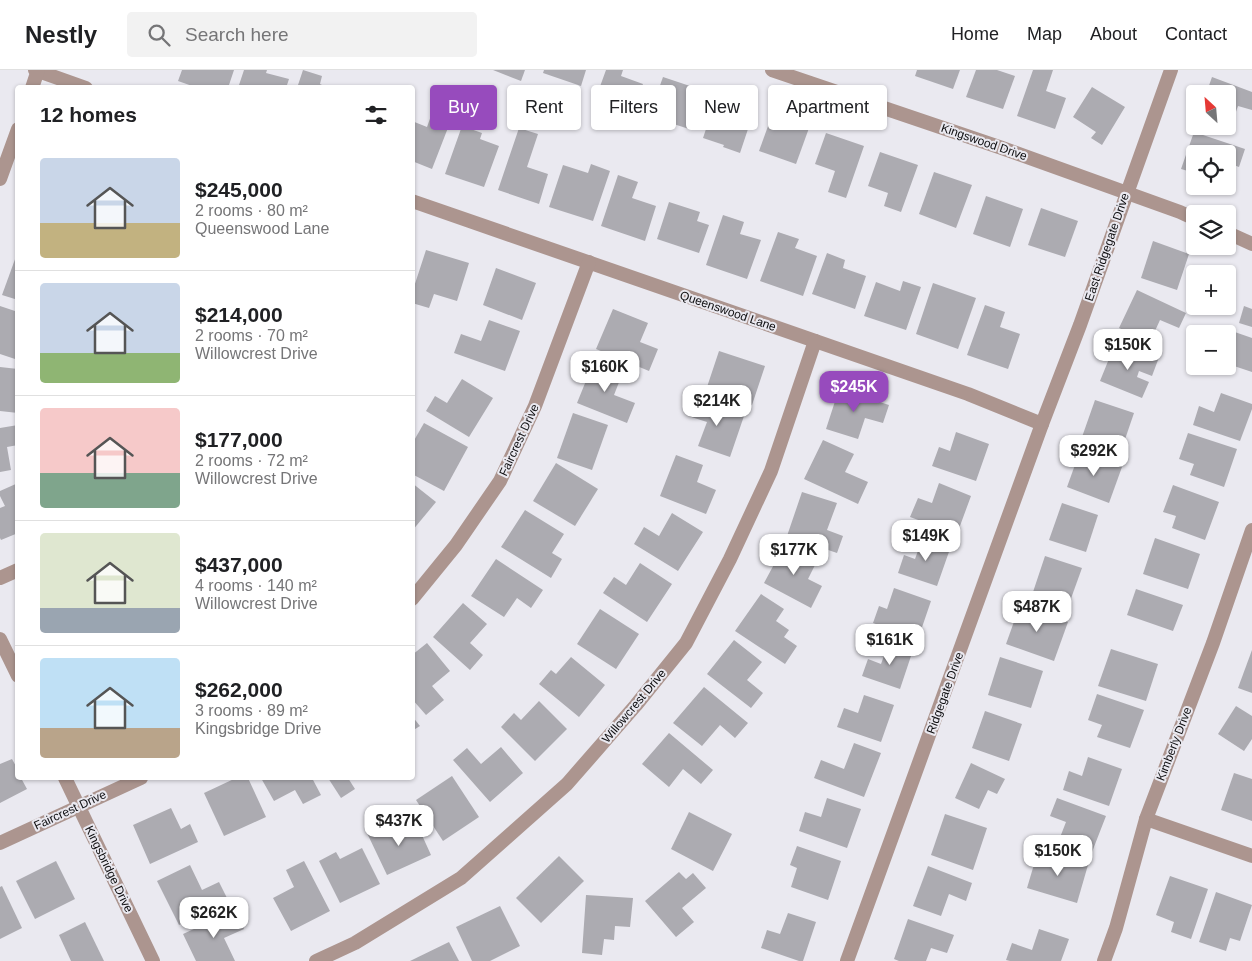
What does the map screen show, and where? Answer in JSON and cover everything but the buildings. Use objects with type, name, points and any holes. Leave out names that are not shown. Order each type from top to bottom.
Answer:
[{"type":"street","points":[[33,85],[37,70],[78,85]]},
{"type":"street","name":"Kingswood Drive","points":[[772,70],[1002,148],[1186,216]]},
{"type":"street","name":"East Ridgegate Drive","points":[[1042,424],[1080,325],[1171,70]]},
{"type":"street","points":[[0,178],[15,137]]},
{"type":"street","name":"Queenswood Lane","points":[[415,202],[968,394],[1042,424]]},
{"type":"street","points":[[1236,237],[1252,244]]},
{"type":"street","name":"Faircrest Drive","points":[[415,595],[456,545],[500,481],[535,406],[589,262]]},
{"type":"street","name":"Willowcrest Drive","points":[[316,961],[355,943],[461,878],[567,784],[643,698],[686,643],[730,559],[771,471],[815,341]]},
{"type":"street","name":"Ridgegate Drive","points":[[847,961],[1042,424]]},
{"type":"street","name":"Kimberly Drive","points":[[1104,961],[1116,928],[1146,819],[1213,643],[1252,530]]},
{"type":"street","points":[[0,578],[15,571]]},
{"type":"street","points":[[0,639],[15,670]]},
{"type":"street","name":"Kingsbridge Drive","points":[[67,780],[153,961]]},
{"type":"street","name":"Faircrest Drive","points":[[0,844],[137,780]]},
{"type":"street","points":[[1146,819],[1252,856]]}]
